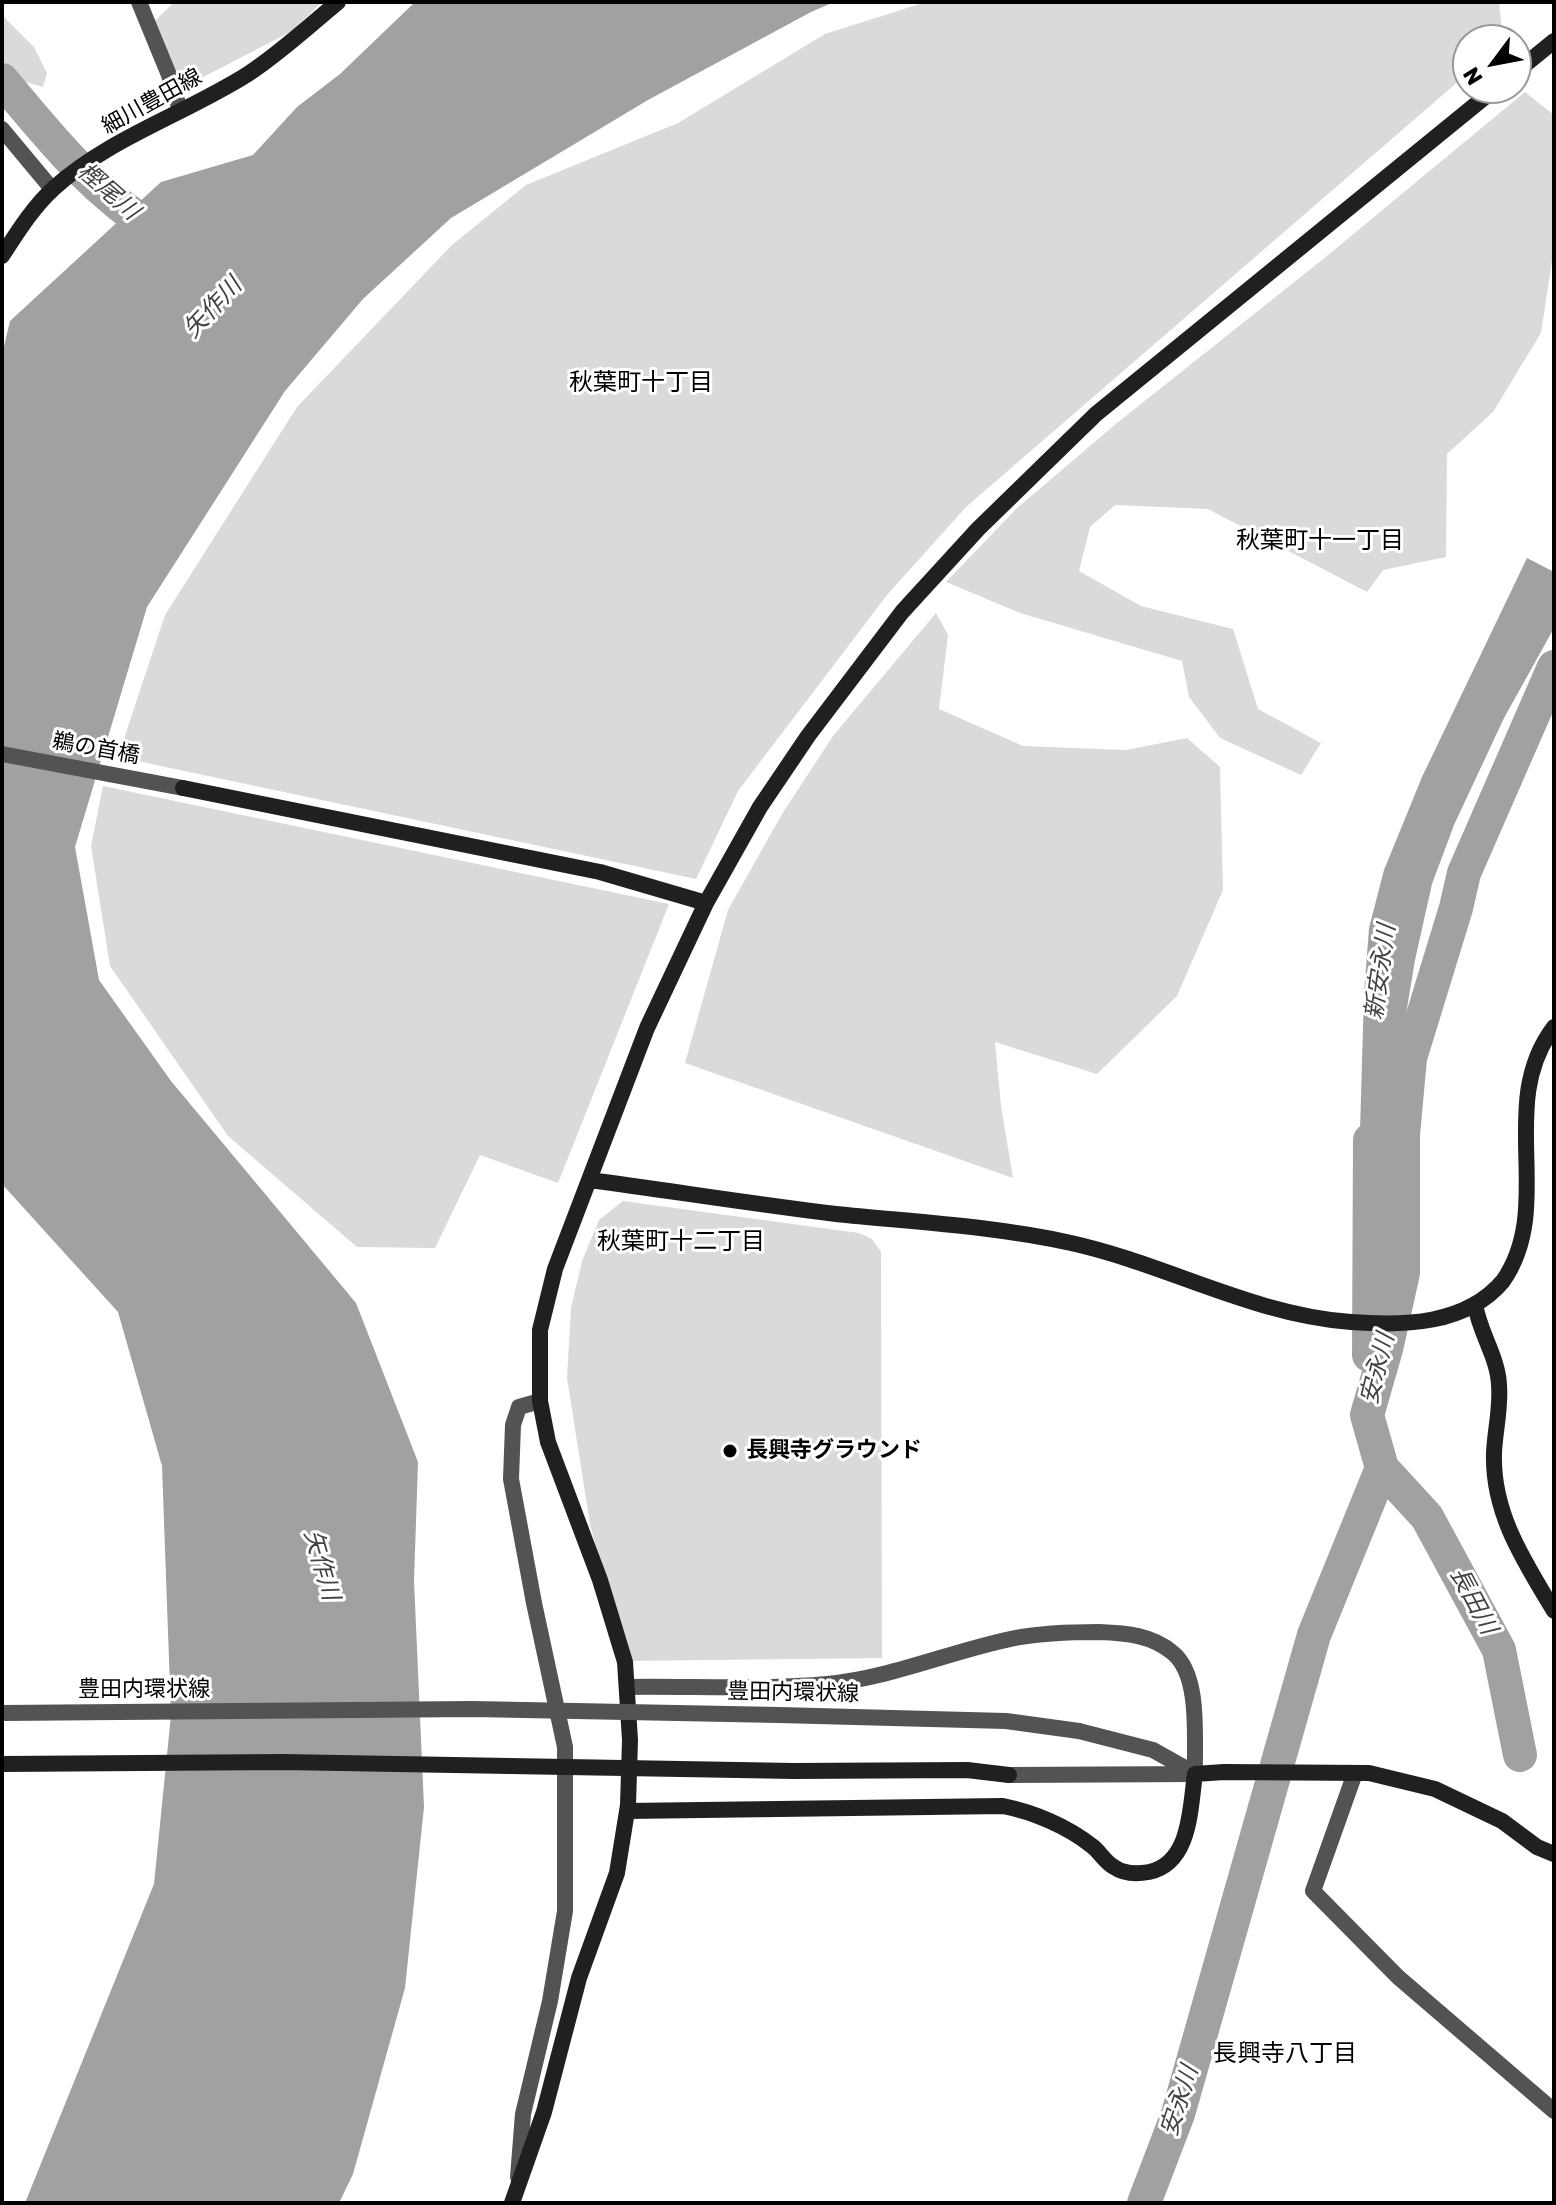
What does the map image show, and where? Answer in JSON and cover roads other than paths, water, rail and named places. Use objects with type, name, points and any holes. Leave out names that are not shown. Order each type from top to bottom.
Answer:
[{"type":"street","points":[[139,2],[180,110]]},
{"type":"street","name":"細川豊田線","points":[[2,256],[52,189],[117,145],[246,75],[338,2]]},
{"type":"street","points":[[1532,59],[1554,41]]},
{"type":"street","points":[[514,2197],[544,2112],[579,1978],[617,1873],[627,1811],[630,1740],[627,1687],[618,1632],[552,1454],[540,1401],[540,1330],[555,1269],[647,1028],[706,903],[760,807],[808,736],[902,612],[978,529],[1096,414],[1477,104]]},
{"type":"street","points":[[2,129],[52,189]]},
{"type":"street","name":"鵜の首橋","points":[[2,754],[600,872],[706,903]]},
{"type":"street","points":[[590,1180],[1071,1243],[1268,1307],[1350,1322],[1411,1323],[1445,1317],[1475,1304],[1501,1284],[1521,1255],[1534,1204],[1529,1116],[1531,1078],[1535,1061],[1554,1027]]},
{"type":"street","points":[[1475,1304],[1478,1324],[1491,1352],[1499,1383],[1494,1451],[1498,1498],[1512,1539],[1554,1611]]},
{"type":"street","points":[[514,2197],[523,2114],[550,2001],[565,1911],[565,1747],[511,1479],[513,1425],[519,1407],[540,1401]]},
{"type":"street","points":[[627,1687],[825,1685],[881,1675],[1016,1638],[1072,1632],[1122,1633],[1155,1640],[1176,1655],[1188,1672],[1193,1701],[1195,1774],[1189,1820],[1181,1848],[1161,1869],[1133,1874],[1114,1868],[1092,1846],[1075,1835],[1028,1811],[1003,1806],[627,1811]]},
{"type":"street","name":"豊田内環状線","points":[[2,1713],[473,1709],[1006,1721],[1079,1731],[1153,1750],[1195,1774]]},
{"type":"street","points":[[2,1764],[283,1762],[794,1771],[967,1770],[1009,1775],[1369,1773],[1435,1789],[1502,1821],[1537,1847],[1554,1854]]},
{"type":"street","points":[[1355,1773],[1313,1891],[1398,1977],[1554,2111]]},
{"type":"water","name":"矢作川","points":[[415,2],[834,2],[648,100],[451,218],[363,299],[285,391],[147,607],[75,847],[99,980],[171,1081],[356,1303],[418,1462],[414,1581],[424,1807],[405,1988],[353,2174],[339,2203],[25,2203],[154,1884],[171,1715],[162,1466],[118,1312],[2,1184],[2,355],[10,321],[161,182],[253,155],[297,107],[340,74]]},
{"type":"water","points":[[1527,558],[1554,572],[1554,628],[1504,718],[1454,825],[1432,884],[1401,1045],[1393,1161],[1358,1199],[1369,928],[1384,870],[1422,777]]},
{"type":"waterway","name":"樫尾川","points":[[2,80],[58,146],[96,184],[164,237]]},
{"type":"waterway","name":"安永川","points":[[1144,2203],[1178,2114],[1314,1635],[1382,1468],[1367,1415],[1403,1273],[1403,1135],[1410,1058],[1464,873],[1554,667]]},
{"type":"waterway","name":"新安永川","points":[[1369,1355],[1370,1140]]},
{"type":"waterway","name":"長田川","points":[[1382,1468],[1427,1517],[1499,1650],[1520,1755]]},
{"type":"place","name":"長興寺グラウンド","points":[[730,1451]]},
{"type":"district","name":"秋葉町十丁目","points":[[641,383]]},
{"type":"district","name":"秋葉町十一丁目","points":[[1320,541]]},
{"type":"district","name":"秋葉町十二丁目","points":[[681,1242]]},
{"type":"district","name":"長興寺八丁目","points":[[1285,2054]]}]
